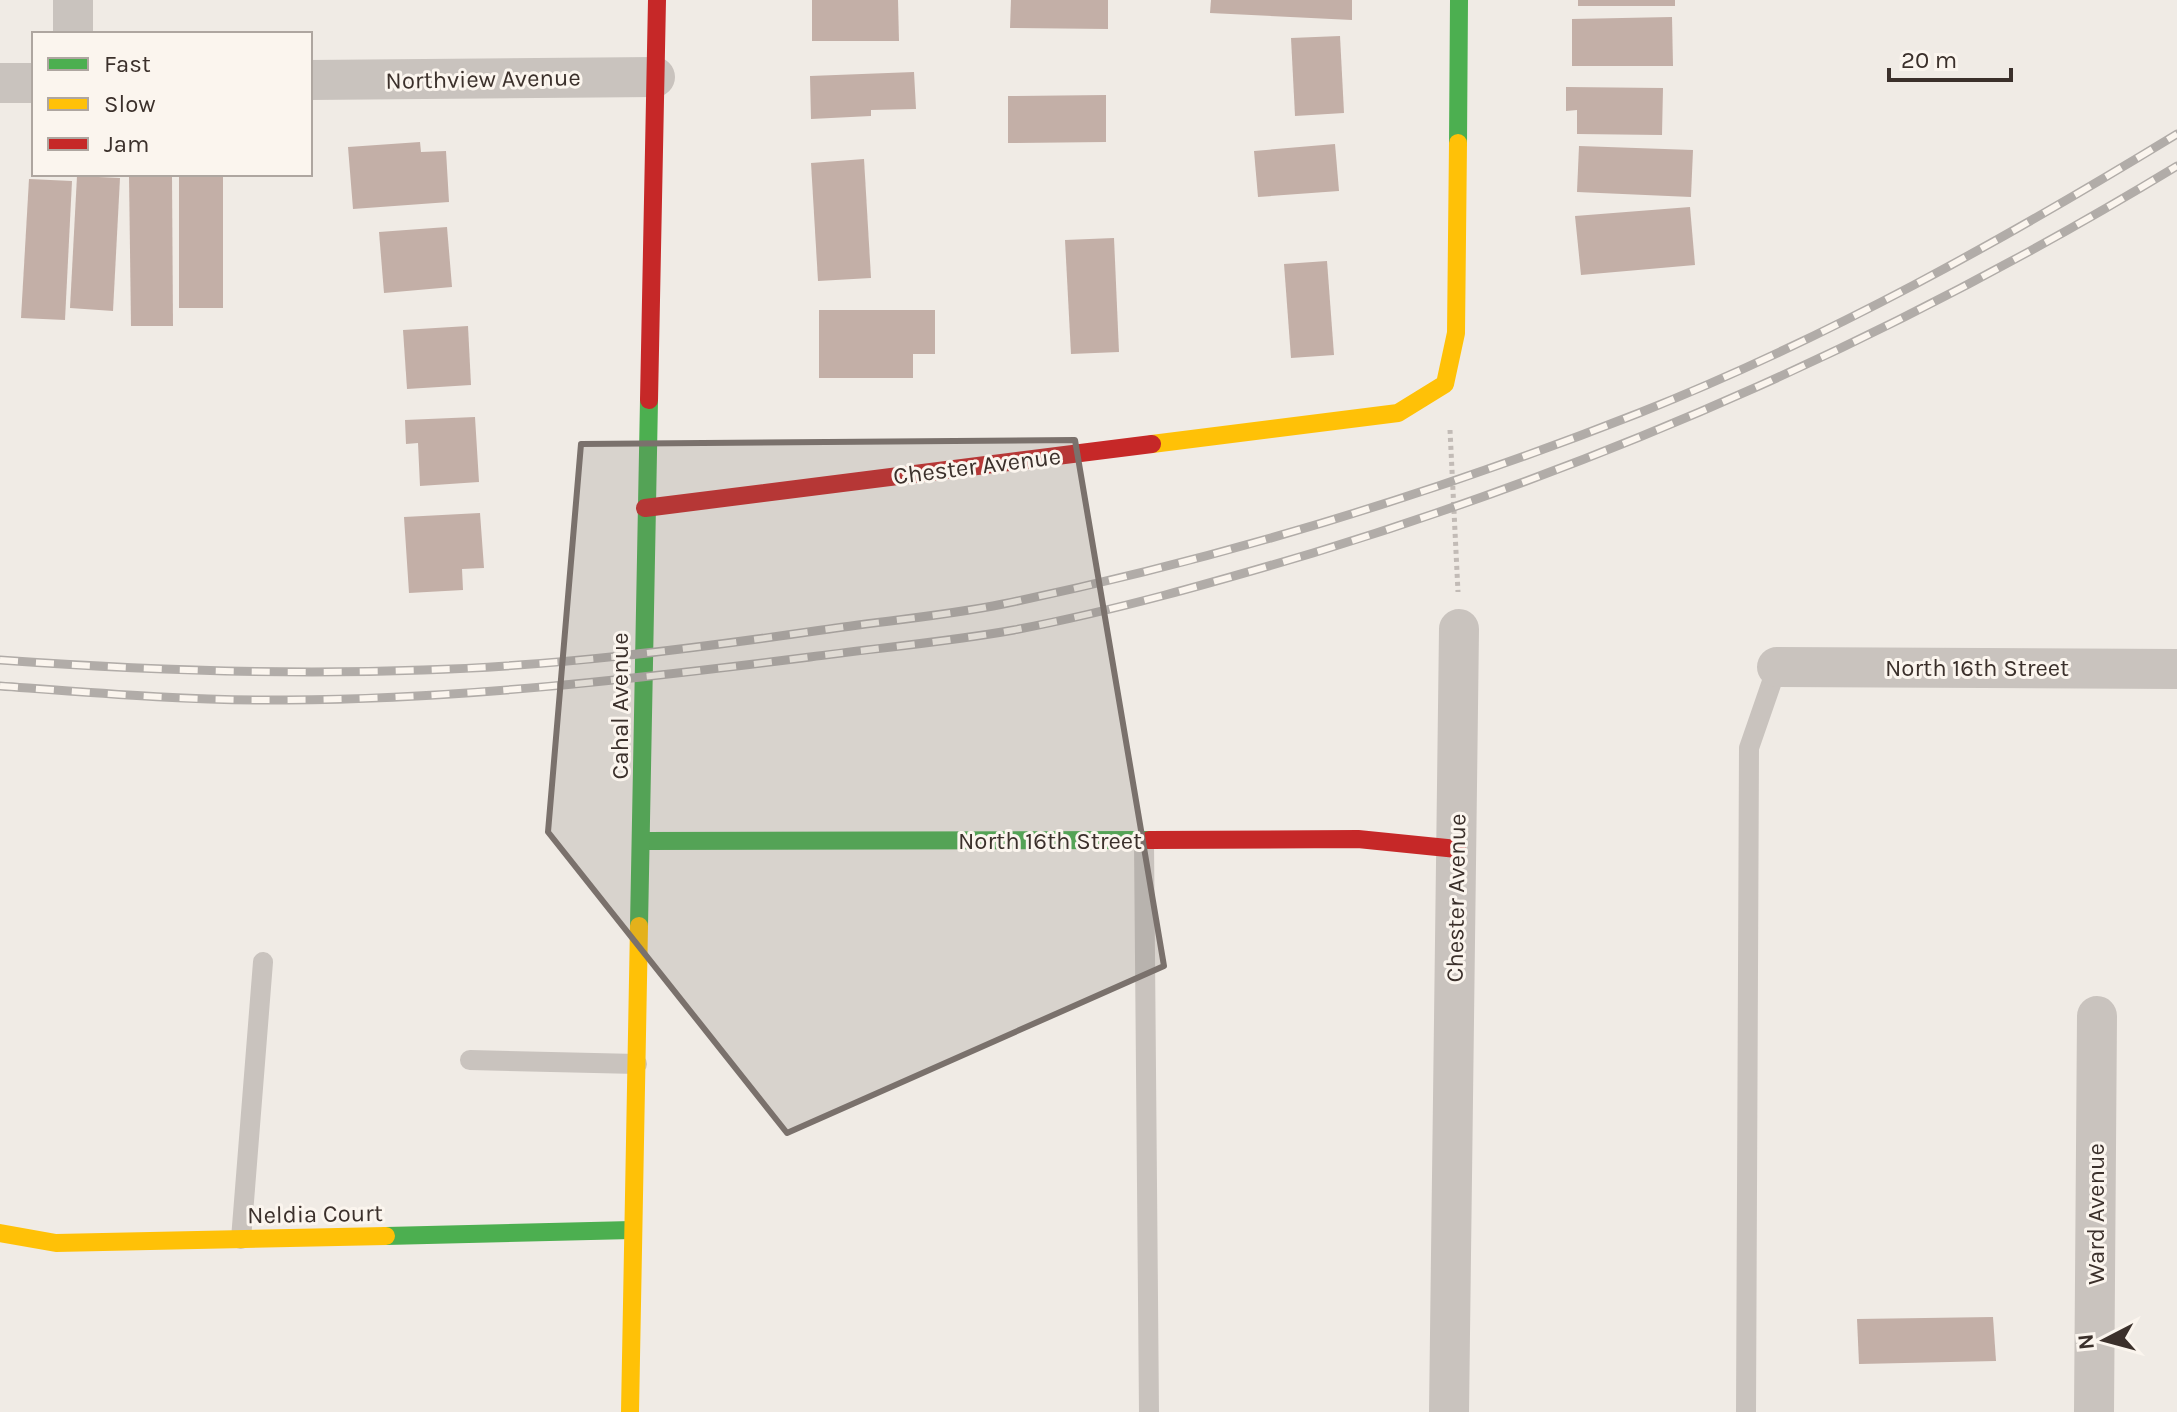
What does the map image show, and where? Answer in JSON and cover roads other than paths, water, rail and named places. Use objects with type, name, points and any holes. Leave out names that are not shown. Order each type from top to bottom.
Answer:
[{"type":"street","points":[[73,0],[73,32]]},
{"type":"street","name":"Cahal Avenue","points":[[630,1412],[657,0]]},
{"type":"street","name":"Chester Avenue","points":[[645,508],[1398,413],[1445,384],[1456,333],[1459,0]]},
{"type":"street","name":"Northview Avenue","points":[[312,80],[655,77]]},
{"type":"street","points":[[0,83],[32,83]]},
{"type":"street","name":"Chester Avenue","points":[[1449,1412],[1459,629]]},
{"type":"street","name":"North 16th Street","points":[[1777,667],[2177,669]]},
{"type":"street","name":"North 16th Street","points":[[643,841],[1144,842],[1358,839],[1457,849]]},
{"type":"street","name":"Ward Avenue","points":[[2094,1412],[2097,1016]]},
{"type":"street","name":"Neldia Court","points":[[0,1233],[56,1243],[632,1230]]},
{"type":"lane","points":[[1746,1412],[1749,748],[1777,667]]},
{"type":"lane","points":[[1144,842],[1149,1412]]},
{"type":"lane","points":[[241,1239],[263,962]]},
{"type":"lane","points":[[470,1060],[637,1064]]},
{"type":"railway","points":[[0,660],[264,672],[523,665],[673,650],[936,615],[1003,604],[1165,567],[1325,522],[1483,471],[1709,384],[1914,285],[2177,134]]},
{"type":"railway","points":[[0,686],[250,700],[352,699],[483,692],[679,673],[938,641],[1014,630],[1089,614],[1313,553],[1427,516],[1649,433],[1757,387],[1969,284],[2177,166]]}]
